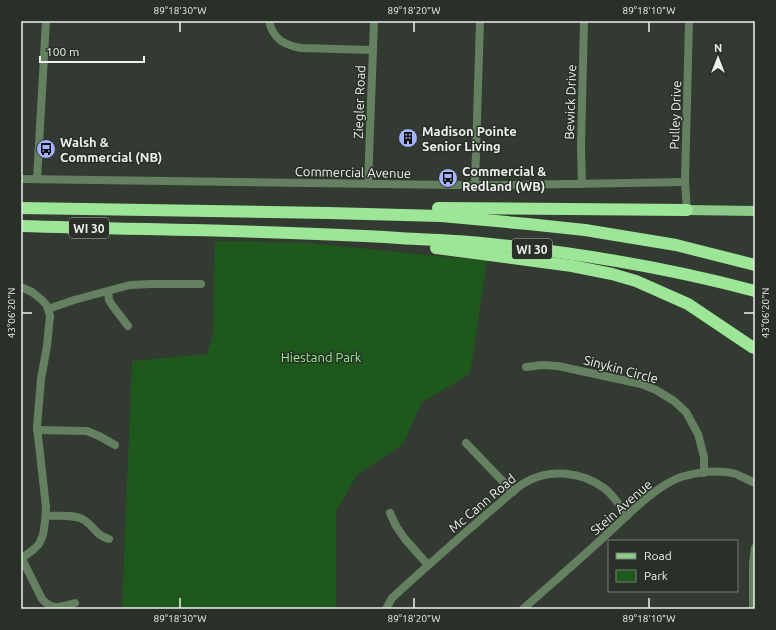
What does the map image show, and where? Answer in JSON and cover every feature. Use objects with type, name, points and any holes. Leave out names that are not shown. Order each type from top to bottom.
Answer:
[{"type":"highway","name":"WI 30","points":[[21,206],[79,209],[441,216],[585,230],[676,245],[755,265]]},
{"type":"highway","points":[[328,213],[431,208],[687,210]]},
{"type":"highway","name":"WI 30","points":[[21,226],[306,233],[479,243],[589,256],[644,266],[755,291]]},
{"type":"highway","points":[[21,230],[54,227]]},
{"type":"highway","points":[[306,233],[461,251],[572,266],[612,274],[636,281],[688,304],[755,348]]},
{"type":"main road","points":[[687,210],[755,211]]},
{"type":"street","points":[[36,179],[46,21]]},
{"type":"street","points":[[269,21],[277,38],[292,46],[301,48],[372,50]]},
{"type":"street","name":"Ziegler Road","points":[[368,184],[374,21]]},
{"type":"street","points":[[475,184],[480,21]]},
{"type":"street","name":"Bewick Drive","points":[[582,184],[581,147],[584,21]]},
{"type":"street","name":"Pulley Drive","points":[[687,210],[685,182],[689,21]]},
{"type":"street","name":"Commercial Avenue","points":[[21,179],[510,185],[685,182]]},
{"type":"street","points":[[48,309],[124,286],[139,284],[201,284]]},
{"type":"street","points":[[21,287],[39,296],[47,306],[50,316],[41,379],[37,430],[46,516],[43,535],[39,544],[22,559],[44,602],[50,606],[58,608],[75,603]]},
{"type":"street","points":[[108,291],[109,300],[128,326]]},
{"type":"street","name":"Sinykin Circle","points":[[526,367],[542,365],[558,366],[641,384],[656,390],[674,401],[686,412],[698,434],[704,457],[704,473]]},
{"type":"street","points":[[37,430],[87,431],[99,436],[115,446]]},
{"type":"street","points":[[466,443],[513,492]]},
{"type":"street","name":"Stein Avenue","points":[[523,609],[648,497],[667,484],[681,477],[720,472],[736,474],[755,483]]},
{"type":"street","name":"Mc Cann Road","points":[[386,609],[392,598],[428,565],[527,481],[544,475],[557,473],[573,474],[588,479],[605,488],[628,516]]},
{"type":"street","points":[[390,513],[396,526],[405,539],[428,565]]},
{"type":"street","points":[[46,516],[67,516],[83,519],[101,537],[109,539]]},
{"type":"street","points":[[753,609],[753,563],[755,548]]},
{"type":"green space","name":"Hiestand Park","points":[[215,241],[309,243],[487,261],[470,374],[422,402],[403,444],[357,475],[336,511],[336,609],[122,609],[132,361],[207,354],[213,334]]},
{"type":"place","name":"Madison Pointe Senior Living","points":[[408,138]]},
{"type":"place","name":"Walsh & Commercial (NB)","points":[[46,149]]},
{"type":"place","name":"Commercial & Redland (WB)","points":[[448,178]]}]
